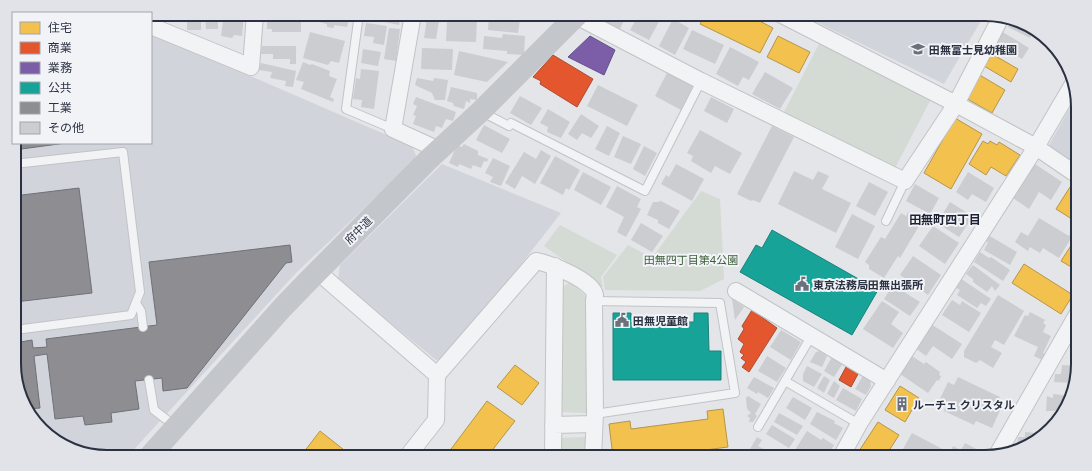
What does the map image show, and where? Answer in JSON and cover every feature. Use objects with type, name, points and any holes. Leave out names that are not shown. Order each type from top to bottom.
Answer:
[{"type":"street","points":[[152,25],[250,67],[254,21]]},
{"type":"street","points":[[412,21],[393,129],[439,150]]},
{"type":"street","name":"府中道","points":[[156,450],[283,307],[439,150],[481,111],[571,21]]},
{"type":"street","points":[[588,21],[701,81],[905,181],[956,104],[998,22]]},
{"type":"street","points":[[794,21],[956,104],[1036,147],[1071,171]]},
{"type":"street","points":[[845,450],[859,424],[1036,147],[1069,91]]},
{"type":"street","points":[[412,450],[436,420],[438,375],[536,261],[555,266],[574,275],[593,289],[595,295],[595,419],[593,450]]},
{"type":"street","points":[[553,450],[555,266]]},
{"type":"street","points":[[318,272],[438,375]]},
{"type":"street","points":[[736,291],[887,381]]},
{"type":"street","points":[[1001,448],[1071,325]]},
{"type":"street","points":[[553,425],[595,419]]},
{"type":"lane","points":[[357,21],[346,109],[393,129]]},
{"type":"lane","points":[[481,111],[509,126],[511,123],[645,191],[701,81]]},
{"type":"lane","points":[[21,163],[123,152],[140,292],[131,315],[21,329]]},
{"type":"lane","points":[[886,221],[905,181]]},
{"type":"lane","points":[[594,301],[720,303],[735,393],[595,419]]},
{"type":"lane","points":[[136,303],[141,311],[143,327]]},
{"type":"lane","points":[[758,427],[812,335]]},
{"type":"lane","points":[[150,380],[154,410],[176,428]]},
{"type":"lane","points":[[785,381],[859,424]]},
{"type":"shaded area","name":"田無富士見幼稚園","points":[[814,21],[981,21],[944,84]]},
{"type":"shaded area","points":[[152,33],[412,146],[417,158],[297,272],[133,450],[96,449],[79,445],[64,439],[46,425],[32,407],[24,386],[22,375],[21,144],[152,144]]},
{"type":"shaded area","points":[[1071,106],[1071,161],[1048,147]]},
{"type":"shaded area","points":[[442,164],[561,213],[448,358],[436,360],[338,280],[340,265]]},
{"type":"green space","points":[[822,38],[933,95],[894,170],[783,114]]},
{"type":"green space","name":"田無四丁目第4公園","points":[[701,191],[720,199],[724,279],[700,291],[605,290],[603,277],[628,245],[652,258]]},
{"type":"green space","points":[[560,225],[617,255],[601,277],[603,287],[592,282],[544,246]]},
{"type":"green space","points":[[570,282],[588,298],[587,413],[562,412],[562,288]]},
{"type":"green space","points":[[586,437],[586,450],[561,450],[562,438]]},
{"type":"building: 住宅","points":[[702,21],[760,21],[773,28],[760,53],[700,24]]},
{"type":"building: 住宅","points":[[778,36],[810,52],[799,73],[767,57]]},
{"type":"building: 住宅","points":[[992,54],[1018,69],[1011,82],[984,66]]},
{"type":"building: 住宅","points":[[978,74],[1005,90],[992,113],[964,97]]},
{"type":"building: 住宅","points":[[955,118],[982,134],[951,189],[924,173]]},
{"type":"building: 住宅","points":[[983,141],[988,144],[990,141],[997,145],[999,142],[1020,155],[1006,176],[991,167],[986,175],[969,164]]},
{"type":"building: 住宅","points":[[1070,187],[1071,219],[1056,209]]},
{"type":"building: 住宅","points":[[1071,246],[1071,267],[1061,261]]},
{"type":"building: 住宅","points":[[1024,264],[1071,294],[1071,298],[1061,314],[1012,283]]},
{"type":"building: 住宅","points":[[515,365],[539,383],[522,405],[497,387]]},
{"type":"building: 住宅","name":"ルーチェ クリスタル","points":[[900,386],[919,398],[905,422],[885,410]]},
{"type":"building: 住宅","points":[[487,401],[515,421],[492,450],[450,450]]},
{"type":"building: 住宅","points":[[723,409],[728,447],[706,450],[612,450],[609,424],[630,421],[631,429],[708,419],[707,411]]},
{"type":"building: 住宅","points":[[878,422],[899,435],[889,450],[860,450]]},
{"type":"building: 住宅","points":[[320,431],[344,450],[305,450]]},
{"type":"building: 商業","points":[[553,55],[593,79],[577,107],[540,84],[541,81],[533,77]]},
{"type":"building: 商業","points":[[752,310],[777,328],[749,372],[742,367],[746,362],[741,358],[744,355],[740,352],[744,344],[738,339],[744,329],[742,326]]},
{"type":"building: 商業","points":[[846,367],[858,374],[851,387],[839,380]]},
{"type":"building: 業務","points":[[590,36],[615,50],[604,75],[568,57]]},
{"type":"building: 公共","points":[[772,230],[878,290],[852,335],[740,272],[756,245],[762,248]]},
{"type":"building: 公共","points":[[613,313],[631,313],[631,323],[694,322],[694,313],[708,313],[709,351],[721,351],[721,380],[613,380]]},
{"type":"building: 工業","points":[[21,144],[59,144],[21,149]]},
{"type":"building: 工業","points":[[79,188],[92,293],[21,301],[21,195]]},
{"type":"building: 工業","points":[[290,245],[292,262],[286,263],[187,388],[163,391],[162,378],[135,381],[139,409],[111,413],[112,422],[85,425],[83,416],[55,419],[47,354],[34,356],[40,408],[33,409],[24,386],[21,364],[21,342],[32,340],[33,348],[47,347],[46,339],[157,325],[149,262]]},
{"type":"building: その他","points":[[167,21],[180,21],[180,22]]},
{"type":"building: その他","points":[[187,21],[201,21],[201,30],[187,30]]},
{"type":"building: その他","points":[[205,21],[218,21],[218,29],[206,29]]},
{"type":"building: その他","points":[[223,21],[243,21],[242,36],[234,35],[232,38],[221,36]]},
{"type":"building: その他","points":[[267,21],[301,21],[301,32],[272,32],[272,29],[267,29]]},
{"type":"building: その他","points":[[316,21],[348,21],[347,27],[334,25],[334,28],[327,27],[327,24]]},
{"type":"building: その他","points":[[379,21],[400,21],[399,25]]},
{"type":"building: その他","points":[[427,21],[439,21],[436,39],[424,38]]},
{"type":"building: その他","points":[[447,21],[477,21],[476,42],[446,41]]},
{"type":"building: その他","points":[[489,21],[520,21],[518,33],[488,30]]},
{"type":"building: その他","points":[[603,21],[624,21],[620,29]]},
{"type":"building: その他","points":[[635,21],[659,21],[649,40],[630,30]]},
{"type":"building: その他","points":[[672,21],[677,21],[689,28],[675,55],[659,46]]},
{"type":"building: その他","points":[[366,23],[387,26],[384,45],[373,43],[374,37],[364,36]]},
{"type":"building: その他","points":[[1009,25],[1031,35],[1030,38],[1008,27]]},
{"type":"building: その他","points":[[389,28],[400,29],[396,61],[384,59]]},
{"type":"building: その他","points":[[692,30],[724,45],[715,64],[683,49]]},
{"type":"building: その他","points":[[1001,31],[1029,48],[1022,59],[994,43]]},
{"type":"building: その他","points":[[310,32],[345,41],[339,63],[331,61],[328,65],[303,58]]},
{"type":"building: その他","points":[[503,34],[525,36],[524,55],[507,54],[507,51],[483,49],[484,36],[502,38]]},
{"type":"building: その他","points":[[262,46],[296,46],[296,64],[290,64],[290,59],[273,59],[273,54],[261,54]]},
{"type":"building: その他","points":[[730,47],[759,62],[749,80],[743,77],[738,86],[716,74]]},
{"type":"building: その他","points":[[422,48],[453,49],[452,70],[421,69]]},
{"type":"building: その他","points":[[363,49],[381,52],[378,66],[361,63]]},
{"type":"building: その他","points":[[459,51],[508,62],[487,82],[454,75]]},
{"type":"building: その他","points":[[303,62],[330,71],[329,76],[337,79],[330,97],[334,99],[333,102],[301,89],[304,82],[296,80]]},
{"type":"building: その他","points":[[261,63],[296,71],[293,87],[285,86],[286,81],[270,78],[272,72],[259,70]]},
{"type":"building: その他","points":[[361,69],[379,71],[374,109],[361,107],[362,100],[353,99],[356,78],[360,79]]},
{"type":"building: その他","points":[[765,72],[793,88],[780,109],[752,94]]},
{"type":"building: その他","points":[[667,73],[693,86],[681,110],[655,96]]},
{"type":"building: その他","points":[[417,78],[433,81],[434,78],[448,80],[445,100],[435,100],[432,93],[415,85]]},
{"type":"building: その他","points":[[598,85],[638,105],[627,126],[587,106]]},
{"type":"building: その他","points":[[451,87],[477,93],[477,100],[470,99],[470,103],[466,101],[464,109],[454,106],[453,103],[447,101]]},
{"type":"building: その他","points":[[520,96],[542,108],[531,125],[510,113]]},
{"type":"building: その他","points":[[416,97],[456,112],[453,121],[446,119],[442,128],[436,126],[434,132],[413,124],[416,116],[413,115],[417,106],[413,104]]},
{"type":"building: その他","points":[[711,97],[734,109],[727,123],[704,111]]},
{"type":"building: その他","points":[[548,109],[570,122],[561,138],[547,132],[548,127],[540,123]]},
{"type":"building: その他","points":[[581,114],[599,126],[591,138],[582,133],[577,140],[568,134]]},
{"type":"building: その他","points":[[484,125],[510,139],[502,153],[476,140]]},
{"type":"building: その他","points":[[607,126],[620,133],[609,156],[595,149]]},
{"type":"building: その他","points":[[772,126],[794,137],[760,203],[753,200],[751,201],[737,194]]},
{"type":"building: その他","points":[[700,130],[742,153],[730,174],[715,166],[711,173],[691,161],[693,156],[687,153]]},
{"type":"building: その他","points":[[623,136],[641,144],[631,164],[614,157]]},
{"type":"building: その他","points":[[464,144],[478,151],[478,155],[488,159],[487,162],[484,161],[481,168],[473,165],[471,169],[459,164],[458,167],[449,163],[457,145],[462,147]]},
{"type":"building: その他","points":[[644,146],[657,153],[645,176],[633,169]]},
{"type":"building: その他","points":[[541,150],[551,156],[535,184],[522,176],[515,189],[505,183],[524,152],[536,159]]},
{"type":"building: その他","points":[[555,156],[580,170],[569,190],[566,188],[563,195],[540,183]]},
{"type":"building: その他","points":[[493,158],[510,166],[501,186],[490,182],[493,177],[485,173]]},
{"type":"building: その他","points":[[676,164],[704,179],[692,201],[661,184],[666,175],[669,177]]},
{"type":"building: その他","points":[[1035,164],[1062,182],[1051,200],[1039,192],[1029,209],[1013,198]]},
{"type":"building: その他","points":[[794,171],[813,180],[818,171],[829,176],[822,189],[851,203],[836,233],[778,204]]},
{"type":"building: その他","points":[[583,172],[611,187],[601,205],[574,190]]},
{"type":"building: その他","points":[[968,172],[994,188],[986,202],[972,194],[968,200],[956,192]]},
{"type":"building: その他","points":[[869,182],[888,192],[875,216],[856,206]]},
{"type":"building: その他","points":[[915,184],[939,198],[930,214],[906,201]]},
{"type":"building: その他","points":[[617,186],[641,199],[637,207],[641,209],[626,237],[617,232],[624,217],[606,207]]},
{"type":"building: その他","points":[[661,201],[680,211],[669,229],[658,223],[658,220],[647,215],[653,202]]},
{"type":"building: その他","points":[[950,202],[969,214],[967,217],[971,219],[959,237],[937,223]]},
{"type":"building: その他","points":[[908,212],[922,221],[900,258],[898,256],[884,278],[869,269],[869,265],[865,262],[881,237],[885,239],[901,213],[906,216]]},
{"type":"building: その他","points":[[852,214],[875,226],[858,259],[835,247]]},
{"type":"building: その他","points":[[1039,218],[1069,236],[1071,234],[1071,238],[1059,258],[1043,248],[1040,253],[1030,247],[1028,251],[1015,242],[1021,232],[1028,236]]},
{"type":"building: その他","points":[[641,223],[663,236],[652,252],[631,240]]},
{"type":"building: その他","points":[[933,226],[959,243],[945,264],[919,246]]},
{"type":"building: その他","points":[[988,235],[1017,252],[1010,265],[984,250],[988,242],[985,241]]},
{"type":"building: その他","points":[[980,252],[989,258],[991,257],[1010,270],[1003,281],[974,262]]},
{"type":"building: その他","points":[[913,256],[941,275],[928,295],[900,275]]},
{"type":"building: その他","points":[[973,265],[1000,285],[995,291],[992,286],[987,292],[973,282],[973,279],[966,274]]},
{"type":"building: その他","points":[[960,278],[991,299],[986,306],[981,303],[977,308],[957,295],[960,290],[954,287]]},
{"type":"building: その他","points":[[893,285],[920,302],[910,316],[884,299]]},
{"type":"building: その他","points":[[998,295],[1024,311],[1004,345],[995,340],[991,347],[1002,353],[993,368],[980,360],[976,363],[964,357],[964,351]]},
{"type":"building: その他","points":[[732,299],[744,307],[735,320]]},
{"type":"building: その他","points":[[952,300],[960,305],[962,301],[981,313],[969,332],[942,315]]},
{"type":"building: その他","points":[[882,301],[899,312],[891,324],[903,333],[893,348],[863,329]]},
{"type":"building: その他","points":[[1030,312],[1045,320],[1043,323],[1046,325],[1043,332],[1051,336],[1043,353],[1048,356],[1046,362],[1034,356],[1038,347],[1014,336],[1025,315],[1028,316]]},
{"type":"building: その他","points":[[931,324],[962,344],[952,359],[933,346],[926,356],[915,348]]},
{"type":"building: その他","points":[[781,330],[801,342],[791,360],[770,347]]},
{"type":"building: その他","points":[[820,351],[827,356],[822,367],[810,362],[816,352]]},
{"type":"building: その他","points":[[767,356],[786,368],[777,382],[758,371]]},
{"type":"building: その他","points":[[912,356],[924,364],[926,362],[940,372],[939,375],[941,376],[939,381],[937,380],[928,393],[900,374]]},
{"type":"building: その他","points":[[832,357],[843,363],[834,377],[824,371]]},
{"type":"building: その他","points":[[1062,365],[1071,366],[1069,383],[1054,382],[1055,374],[1061,374]]},
{"type":"building: その他","points":[[807,366],[822,374],[814,387],[803,381],[803,374]]},
{"type":"building: その他","points":[[824,376],[830,380],[824,393],[817,388]]},
{"type":"building: その他","points":[[863,376],[870,380],[871,386],[866,395],[855,389]]},
{"type":"building: その他","points":[[754,377],[774,388],[768,398],[747,388]]},
{"type":"building: その他","points":[[958,377],[1000,397],[997,404],[1002,406],[992,428],[976,421],[974,425],[944,411],[945,407],[938,403],[948,382],[954,385]]},
{"type":"building: その他","points":[[834,381],[840,386],[834,398],[827,394]]},
{"type":"building: その他","points":[[843,388],[862,399],[856,411],[836,400]]},
{"type":"building: その他","points":[[1053,394],[1065,395],[1057,411],[1046,411],[1047,396],[1053,398]]},
{"type":"building: その他","points":[[748,396],[761,404],[755,414],[757,416],[753,422],[749,422],[750,418],[747,416],[751,413],[747,409],[746,398]]},
{"type":"building: その他","points":[[793,397],[812,408],[805,420],[786,408]]},
{"type":"building: その他","points":[[817,412],[835,421],[834,423],[843,428],[836,440],[810,424]]},
{"type":"building: その他","points":[[779,413],[803,426],[797,435],[774,422]]},
{"type":"building: その他","points":[[772,425],[795,439],[789,448],[766,434]]},
{"type":"building: その他","points":[[807,431],[821,440],[823,438],[834,445],[831,450],[795,450]]},
{"type":"building: その他","points":[[1025,432],[1036,433],[1028,439],[1017,443],[1018,437],[1025,437]]},
{"type":"building: その他","points":[[912,433],[944,450],[902,450]]},
{"type":"building: その他","points":[[757,437],[762,440],[758,446],[765,450],[752,450],[750,449]]},
{"type":"building: その他","points":[[965,443],[978,450],[961,450]]},
{"type":"building: その他","points":[[953,446],[961,450],[951,450]]},
{"type":"place","name":"田無富士見幼稚園","points":[[918,49]]},
{"type":"place","name":"東京法務局田無出張所","points":[[802,284]]},
{"type":"place","name":"田無児童館","points":[[622,320]]},
{"type":"place","name":"ルーチェ クリスタル","points":[[902,404]]},
{"type":"district","name":"田無町四丁目","points":[[945,219]]}]
